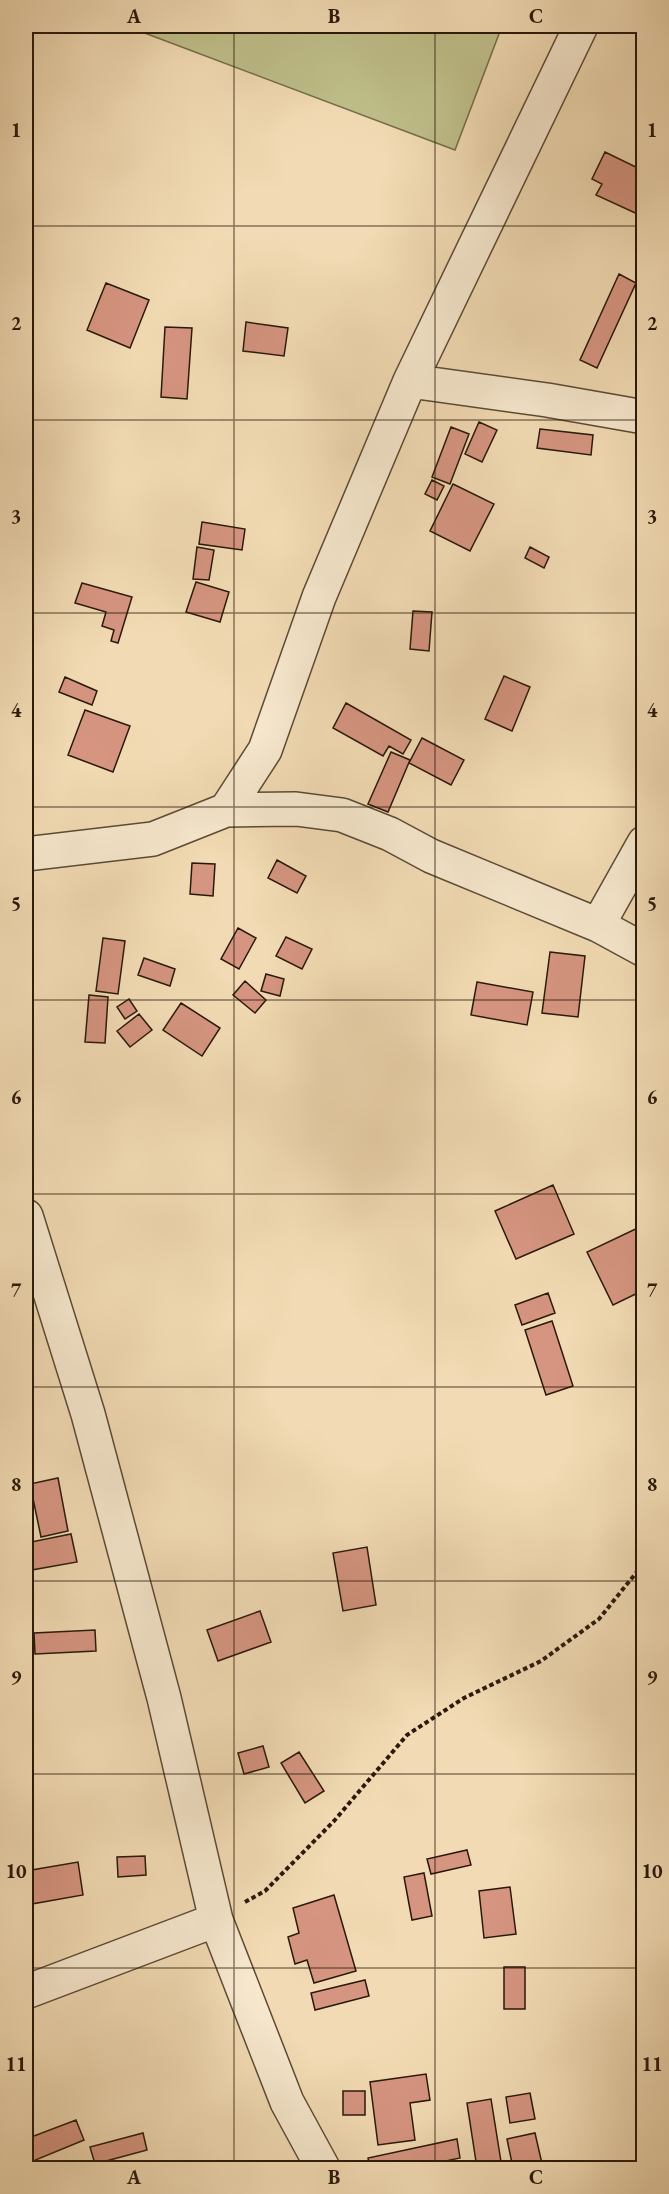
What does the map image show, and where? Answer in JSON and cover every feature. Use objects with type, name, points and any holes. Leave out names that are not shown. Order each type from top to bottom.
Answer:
[{"type":"street","points":[[226,810],[265,750],[319,597],[411,381],[581,26]]},
{"type":"street","points":[[411,381],[547,400],[644,417]]},
{"type":"street","points":[[26,854],[153,839],[226,810],[296,808],[342,815],[390,834],[431,856],[598,925],[644,950]]},
{"type":"street","points":[[598,925],[644,843]]},
{"type":"street","points":[[26,1216],[91,1425],[164,1698],[216,1920],[287,2102],[323,2169]]},
{"type":"street","points":[[26,1992],[216,1920]]},
{"type":"path","points":[[216,1920],[265,1891],[334,1821],[407,1735],[464,1698],[541,1661],[599,1619],[644,1563]]},
{"type":"green space","points":[[126,26],[502,26],[455,150]]},
{"type":"building","points":[[605,152],[644,171],[644,217],[596,195],[602,184],[592,179]]},
{"type":"building","points":[[619,274],[636,283],[597,368],[580,360]]},
{"type":"building","points":[[106,283],[149,300],[130,348],[87,330]]},
{"type":"building","points":[[246,322],[288,328],[284,356],[243,351]]},
{"type":"building","points":[[165,327],[192,328],[187,399],[161,397]]},
{"type":"building","points":[[479,422],[497,430],[482,462],[465,454]]},
{"type":"building","points":[[451,427],[469,434],[450,484],[432,477]]},
{"type":"building","points":[[540,429],[593,435],[591,455],[537,448]]},
{"type":"building","points":[[432,480],[444,486],[437,500],[425,494]]},
{"type":"building","points":[[453,484],[494,504],[470,551],[430,531]]},
{"type":"building","points":[[202,522],[245,529],[242,550],[199,544]]},
{"type":"building","points":[[197,547],[214,550],[209,580],[193,579]]},
{"type":"building","points":[[530,547],[549,557],[544,568],[525,558]]},
{"type":"building","points":[[196,582],[229,592],[220,622],[186,612]]},
{"type":"building","points":[[82,583],[132,597],[118,643],[111,641],[114,630],[102,626],[106,612],[75,603]]},
{"type":"building","points":[[413,611],[432,612],[429,651],[410,649]]},
{"type":"building","points":[[504,676],[530,687],[512,731],[485,719]]},
{"type":"building","points":[[65,677],[97,691],[92,705],[59,692]]},
{"type":"building","points":[[346,703],[411,740],[403,754],[389,746],[383,756],[333,728]]},
{"type":"building","points":[[85,710],[130,726],[113,772],[68,755]]},
{"type":"building","points":[[422,738],[464,760],[451,785],[409,763]]},
{"type":"building","points":[[391,752],[410,760],[388,812],[368,804]]},
{"type":"building","points":[[277,860],[306,876],[297,893],[268,878]]},
{"type":"building","points":[[192,863],[215,864],[213,896],[190,894]]},
{"type":"building","points":[[238,928],[256,938],[239,969],[221,959]]},
{"type":"building","points":[[286,937],[312,949],[302,969],[276,956]]},
{"type":"building","points":[[103,938],[125,941],[118,994],[96,991]]},
{"type":"building","points":[[550,952],[585,956],[578,1017],[542,1013]]},
{"type":"building","points":[[144,958],[175,969],[170,986],[138,975]]},
{"type":"building","points":[[266,974],[284,979],[280,996],[261,991]]},
{"type":"building","points":[[245,981],[266,1000],[255,1013],[233,995]]},
{"type":"building","points":[[477,982],[533,992],[527,1025],[471,1015]]},
{"type":"building","points":[[89,995],[108,997],[105,1043],[85,1042]]},
{"type":"building","points":[[129,999],[137,1011],[125,1019],[117,1007]]},
{"type":"building","points":[[181,1003],[220,1028],[202,1056],[163,1030]]},
{"type":"building","points":[[139,1014],[152,1030],[130,1047],[117,1031]]},
{"type":"building","points":[[553,1185],[574,1234],[516,1259],[495,1211]]},
{"type":"building","points":[[644,1225],[644,1290],[613,1305],[587,1252]]},
{"type":"building","points":[[548,1293],[555,1313],[522,1325],[515,1305]]},
{"type":"building","points":[[552,1321],[573,1386],[546,1395],[525,1330]]},
{"type":"building","points":[[58,1478],[68,1531],[41,1537],[30,1484]]},
{"type":"building","points":[[71,1534],[77,1562],[26,1571],[26,1543]]},
{"type":"building","points":[[367,1547],[376,1605],[343,1611],[333,1553]]},
{"type":"building","points":[[260,1611],[271,1642],[218,1661],[207,1630]]},
{"type":"building","points":[[95,1630],[96,1651],[35,1654],[34,1633]]},
{"type":"building","points":[[263,1746],[269,1767],[244,1774],[238,1753]]},
{"type":"building","points":[[299,1752],[324,1791],[305,1803],[281,1763]]},
{"type":"building","points":[[467,1850],[471,1865],[431,1874],[427,1859]]},
{"type":"building","points":[[145,1856],[146,1875],[118,1877],[117,1857]]},
{"type":"building","points":[[78,1862],[83,1895],[26,1905],[26,1871]]},
{"type":"building","points":[[424,1873],[432,1916],[412,1920],[404,1877]]},
{"type":"building","points":[[510,1887],[516,1934],[484,1938],[479,1891]]},
{"type":"building","points":[[334,1895],[356,1971],[314,1983],[307,1960],[295,1964],[288,1937],[299,1933],[293,1908]]},
{"type":"building","points":[[504,1967],[525,1967],[525,2009],[504,2009]]},
{"type":"building","points":[[365,1980],[369,1996],[315,2010],[311,1993]]},
{"type":"building","points":[[426,2074],[430,2100],[410,2103],[415,2140],[378,2145],[370,2082]]},
{"type":"building","points":[[343,2091],[365,2091],[365,2115],[343,2115]]},
{"type":"building","points":[[530,2093],[535,2119],[510,2123],[506,2097]]},
{"type":"building","points":[[491,2099],[502,2168],[477,2168],[467,2103]]},
{"type":"building","points":[[76,2120],[84,2140],[26,2164],[26,2139]]},
{"type":"building","points":[[143,2133],[147,2150],[95,2164],[90,2147]]},
{"type":"building","points":[[535,2133],[543,2168],[513,2168],[507,2139]]},
{"type":"building","points":[[457,2139],[460,2158],[413,2168],[370,2168],[368,2158]]}]
